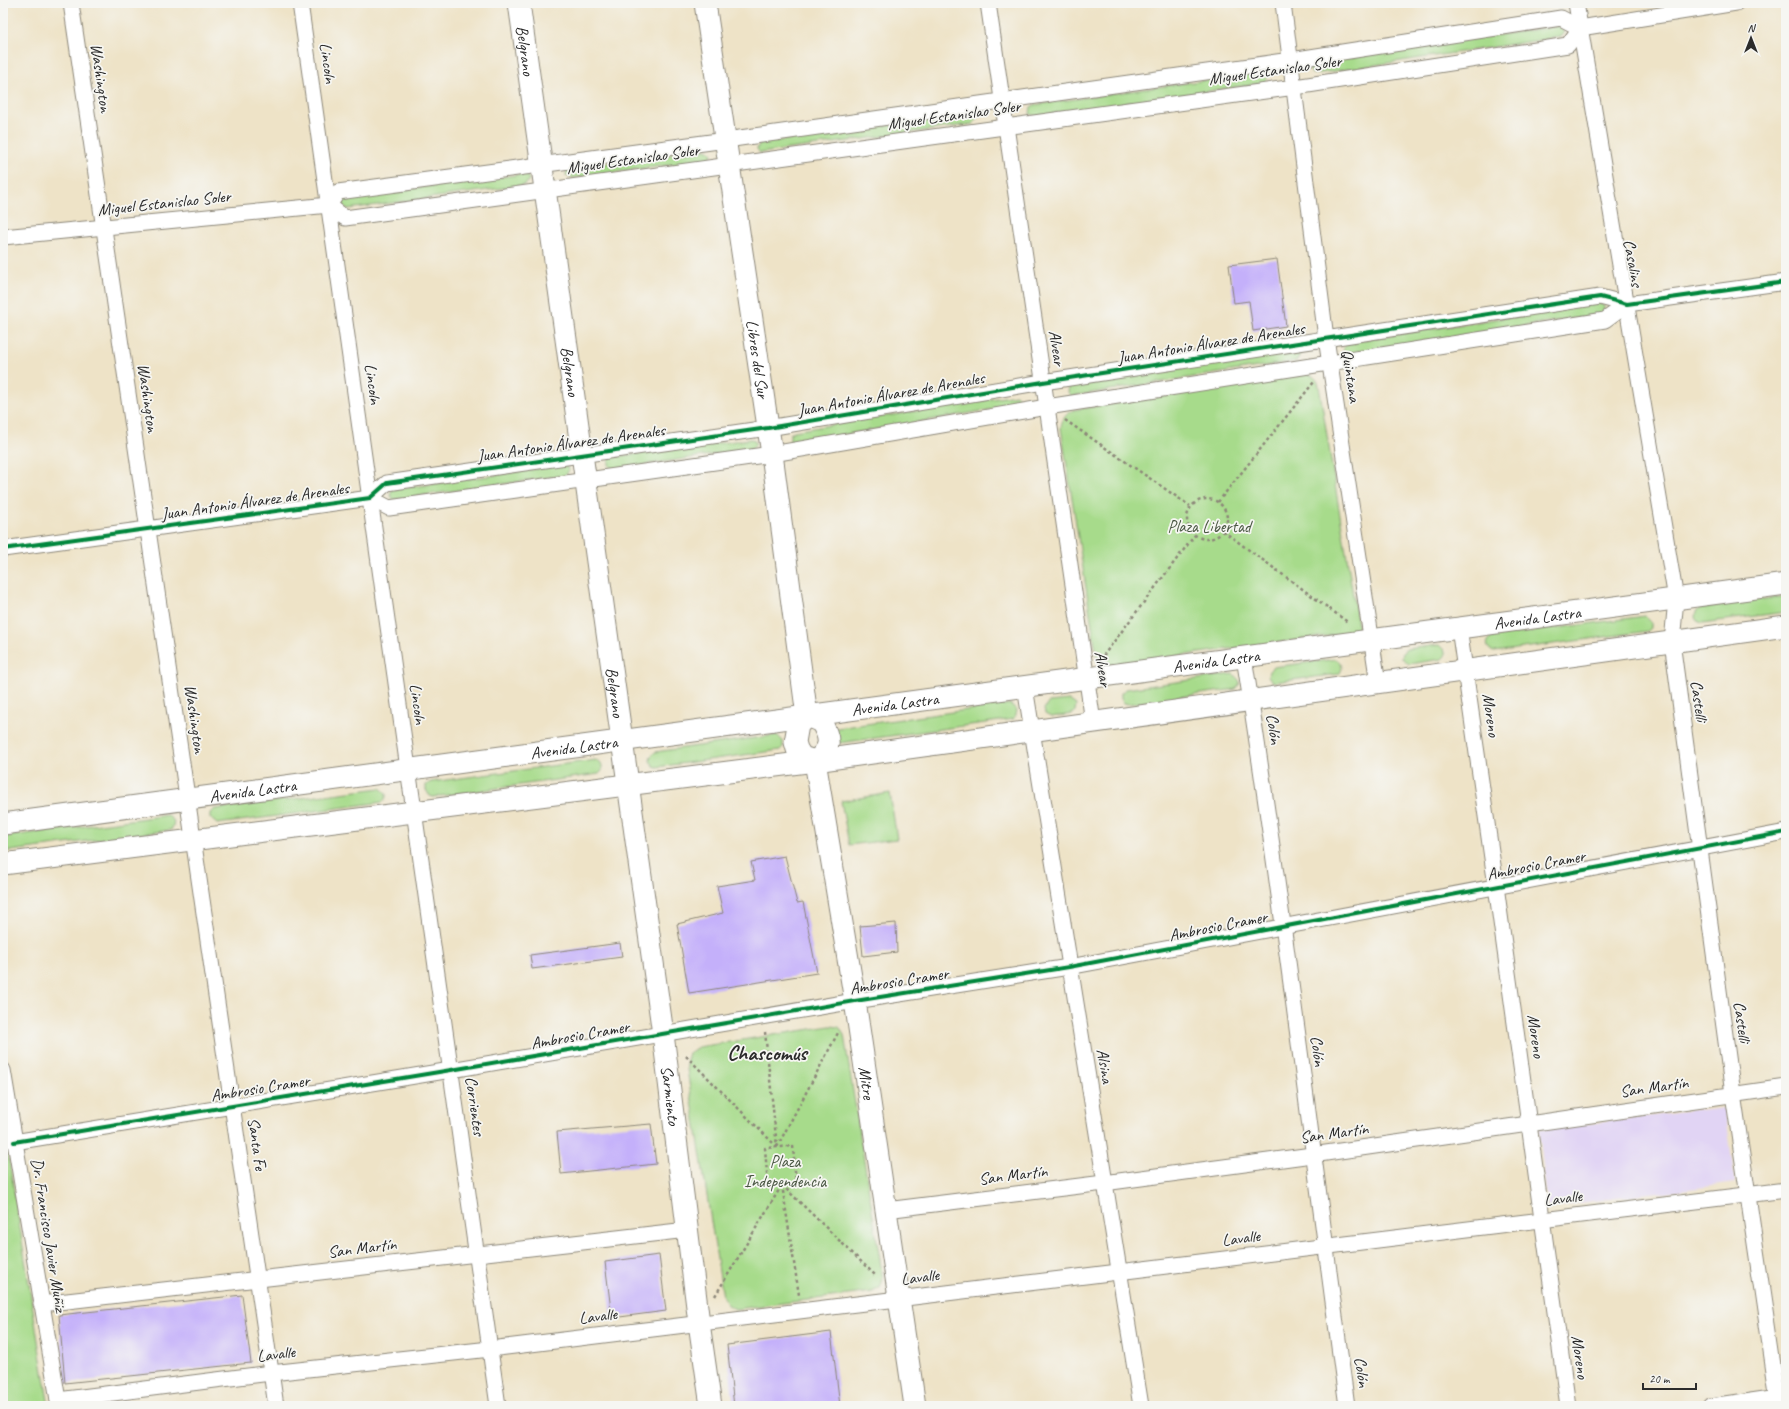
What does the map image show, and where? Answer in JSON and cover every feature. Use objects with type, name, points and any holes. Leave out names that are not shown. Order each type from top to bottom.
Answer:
[{"type":"main road","name":"Belgrano","points":[[519,3],[629,784]]},
{"type":"main road","name":"Libres del Sur","points":[[705,3],[772,454],[807,716]]},
{"type":"main road","name":"Avenida Lastra","points":[[3,824],[1786,584]]},
{"type":"main road","points":[[3,864],[815,761],[1786,626]]},
{"type":"main road","points":[[807,716],[821,722],[828,738],[828,746],[825,754],[815,761],[802,757],[795,742],[798,725],[807,716]]},
{"type":"main road","name":"Mitre","points":[[815,761],[855,1001],[915,1406]]},
{"type":"main road","name":"Sarmiento","points":[[629,784],[711,1406]]},
{"type":"street","name":"Washington","points":[[71,3],[194,840]]},
{"type":"street","name":"Lincoln","points":[[300,3],[414,812]]},
{"type":"street","name":"Alvear","points":[[988,3],[1092,722]]},
{"type":"street","name":"Quintana","points":[[1283,3],[1295,87],[1326,338],[1378,683]]},
{"type":"street","name":"Casalins","points":[[1576,3],[1676,599],[1672,642]]},
{"type":"street","points":[[1580,28],[1736,3]]},
{"type":"street","name":"Miguel Estanislao Soler","points":[[3,237],[329,205],[345,218],[1295,87],[1568,45],[1580,28],[1561,18],[1291,60],[726,140],[338,192],[329,205]]},
{"type":"street","name":"Juan Antonio Álvarez de Arenales","points":[[3,549],[370,498],[388,483],[768,428],[1043,382],[1326,338],[1600,297],[1627,304],[1786,282]]},
{"type":"street","name":"Juan Antonio Álvarez de Arenales","points":[[370,498],[389,508],[772,454],[1330,362],[1605,320],[1627,304]]},
{"type":"street","name":"Moreno","points":[[1459,628],[1568,1406]]},
{"type":"street","name":"Castelli","points":[[1672,642],[1733,1094],[1781,1399]]},
{"type":"street","name":"Colón","points":[[1244,657],[1284,926],[1312,1155],[1347,1406]]},
{"type":"street","name":"Alsina","points":[[1025,687],[1141,1406]]},
{"type":"street","name":"Corrientes","points":[[414,812],[498,1406]]},
{"type":"street","name":"Ambrosio Cramer","points":[[14,1142],[451,1070],[855,1001],[1069,967],[1786,832]]},
{"type":"street","name":"Santa Fe","points":[[194,840],[276,1406]]},
{"type":"street","name":"Dr. Francisco Javier Muñiz","points":[[3,1070],[58,1403]]},
{"type":"street","name":"San Martín","points":[[886,1210],[1312,1155],[1529,1125],[1733,1094],[1786,1088]]},
{"type":"street","name":"Lavalle","points":[[58,1403],[271,1373],[490,1349],[1786,1190]]},
{"type":"street","name":"San Martín","points":[[41,1304],[687,1230]]},
{"type":"street","points":[[1711,1406],[1781,1399]]},
{"type":"path","points":[[1218,502],[1330,362]]},
{"type":"path","points":[[1047,408],[1190,506]]},
{"type":"path","points":[[1206,498],[1218,502],[1223,506],[1227,518],[1223,531],[1219,535],[1207,539],[1195,535],[1187,525],[1187,512],[1190,506],[1195,502],[1206,498]]},
{"type":"path","points":[[1223,531],[1372,640]]},
{"type":"path","points":[[1086,678],[1195,535]]},
{"type":"path","points":[[763,1017],[777,1147]]},
{"type":"path","points":[[777,1147],[840,1029]]},
{"type":"path","points":[[685,1055],[777,1147]]},
{"type":"path","points":[[793,1146],[796,1184],[768,1186],[765,1148],[777,1147],[793,1146]]},
{"type":"path","points":[[782,1185],[877,1277]]},
{"type":"path","points":[[714,1297],[782,1185]]},
{"type":"path","points":[[782,1185],[801,1311]]},
{"type":"shaded area","points":[[1725,1107],[1735,1183],[1548,1207],[1539,1130]]},
{"type":"green space","points":[[1559,26],[1564,32],[1560,37],[1315,74],[1312,74],[1309,69],[1310,65],[1314,63]]},
{"type":"green space","points":[[1262,72],[1267,78],[1264,83],[1035,116],[1030,114],[1031,107],[1034,105]]},
{"type":"green space","points":[[972,114],[975,115],[977,119],[973,124],[760,153],[757,149],[759,144],[762,143]]},
{"type":"green space","points":[[707,149],[712,155],[708,160],[572,178],[566,176],[567,169]]},
{"type":"green space","points":[[524,174],[527,175],[529,180],[525,185],[348,209],[343,206],[344,199],[347,197]]},
{"type":"green space","points":[[1599,303],[1604,306],[1601,314],[1346,353],[1343,349],[1345,344],[1348,342]]},
{"type":"green space","points":[[1295,350],[1298,351],[1300,355],[1297,361],[1071,396],[1068,392],[1069,387],[1073,386]]},
{"type":"green space","name":"Plaza Libertad","points":[[1306,374],[1315,378],[1319,386],[1358,626],[1357,632],[1101,666],[1097,658],[1061,428],[1064,418],[1073,410]]},
{"type":"green space","points":[[1016,395],[1021,400],[1017,405],[795,443],[790,441],[790,434],[794,431]]},
{"type":"green space","points":[[751,439],[754,440],[756,444],[752,449],[614,469],[609,466],[609,459],[613,457]]},
{"type":"green space","points":[[565,465],[569,470],[566,475],[396,499],[393,499],[390,494],[392,490]]},
{"type":"green space","points":[[1786,596],[1786,612],[1702,623],[1695,617],[1696,612],[1700,608]]},
{"type":"green space","points":[[1645,616],[1651,622],[1651,628],[1648,631],[1494,652],[1489,649],[1487,645],[1488,641],[1492,637]]},
{"type":"green space","points":[[1439,645],[1445,651],[1445,656],[1442,659],[1409,664],[1402,658],[1403,652],[1407,649]]},
{"type":"green space","points":[[1336,659],[1342,666],[1339,674],[1275,682],[1268,676],[1269,671],[1273,667]]},
{"type":"green space","points":[[1233,674],[1240,683],[1236,689],[1128,704],[1124,703],[1121,698],[1121,693],[1126,689]]},
{"type":"green space","points":[[1069,700],[1076,705],[1073,714],[1051,717],[1045,714],[1044,709],[1049,702]]},
{"type":"green space","points":[[1010,704],[1017,710],[1014,719],[839,743],[836,742],[834,730],[837,728]]},
{"type":"green space","points":[[777,735],[783,741],[783,747],[780,750],[657,767],[650,761],[651,756],[655,752]]},
{"type":"green space","points":[[596,760],[602,765],[602,771],[599,774],[433,797],[430,796],[426,790],[426,785],[431,782]]},
{"type":"green space","points":[[380,788],[386,793],[386,797],[383,802],[217,824],[210,818],[210,813],[215,809]]},
{"type":"green space","points":[[890,793],[897,839],[849,845],[841,801]]},
{"type":"green space","points":[[168,815],[174,821],[171,830],[3,852],[3,837]]},
{"type":"green space","name":"Plaza Independencia","points":[[830,1026],[839,1027],[844,1035],[883,1279],[880,1288],[872,1292],[735,1309],[727,1304],[723,1297],[686,1063],[689,1053],[698,1047]]},
{"type":"green space","points":[[3,1122],[43,1372],[49,1406],[3,1406]]},
{"type":"building","points":[[1277,259],[1286,326],[1253,331],[1249,301],[1234,303],[1229,265]]},
{"type":"building","points":[[785,856],[797,903],[803,902],[817,973],[689,993],[677,924],[723,913],[717,886],[755,880],[751,862]]},
{"type":"building","points":[[896,923],[897,952],[863,956],[860,926]]},
{"type":"building","points":[[620,943],[622,957],[532,969],[530,955]]},
{"type":"building","points":[[651,1124],[656,1164],[561,1174],[557,1132]]},
{"type":"building","points":[[659,1255],[666,1311],[612,1318],[605,1262]]},
{"type":"building","points":[[242,1295],[251,1363],[65,1383],[59,1315]]},
{"type":"building","points":[[831,1332],[840,1406],[734,1406],[727,1345]]},
{"type":"cycle path","points":[[3,549],[370,498],[387,483],[768,428],[1043,382],[1600,297],[1627,304],[1786,282]]},
{"type":"cycle path","points":[[14,1142],[451,1070],[855,1001],[1069,967],[1786,832]]},
{"type":"district","name":"Chascomús","points":[[767,1053]]}]
